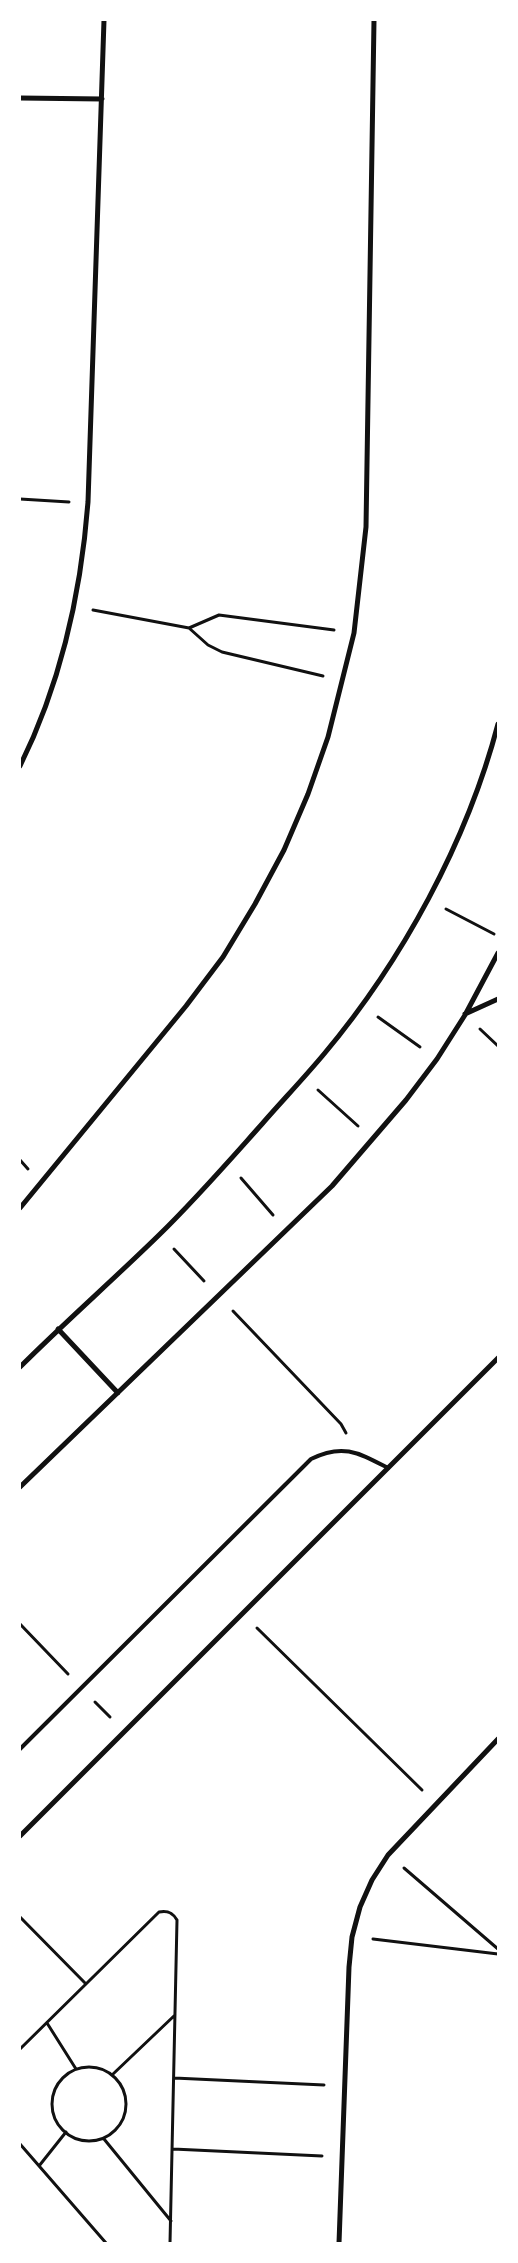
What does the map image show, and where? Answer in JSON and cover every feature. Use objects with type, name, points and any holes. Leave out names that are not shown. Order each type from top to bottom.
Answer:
[{"type":"street","points":[[20,766],[33,740],[57,675],[75,606],[84,555],[88,502],[104,20]]},
{"type":"street","points":[[20,1208],[186,1006],[223,956],[255,904],[284,850],[308,794],[328,737],[344,681],[354,633],[366,527],[374,20]]},
{"type":"street","points":[[20,98],[102,99]]},
{"type":"street","points":[[20,1367],[160,1234],[304,1077],[362,1005],[396,955],[428,900],[453,847],[474,795],[498,724]]},
{"type":"street","points":[[20,1487],[332,1186],[373,1140],[437,1059],[465,1015],[498,953]]},
{"type":"street","points":[[465,1015],[498,999]]},
{"type":"street","points":[[58,1330],[118,1393]]},
{"type":"street","points":[[20,1836],[498,1358]]},
{"type":"street","points":[[339,2243],[349,1967],[352,1937],[360,1908],[372,1880],[388,1855],[498,1739]]},
{"type":"lane","points":[[20,1749],[311,1460],[334,1450],[347,1450],[358,1453],[388,1468]]},
{"type":"path","points":[[20,500],[88,502]]},
{"type":"path","points":[[75,606],[189,628],[208,645],[222,652],[344,681]]},
{"type":"path","points":[[189,628],[211,618],[227,615],[354,633]]},
{"type":"path","points":[[428,900],[498,936]]},
{"type":"path","points":[[362,1005],[437,1059]]},
{"type":"path","points":[[304,1077],[373,1140]]},
{"type":"path","points":[[228,1162],[286,1230]]},
{"type":"path","points":[[160,1234],[341,1424],[345,1432],[347,1450]]},
{"type":"path","points":[[242,1613],[436,1804]]},
{"type":"path","points":[[388,1855],[498,1949]]},
{"type":"path","points":[[20,2049],[159,1912],[170,1912],[178,1920],[170,2243]]},
{"type":"path","points":[[20,1917],[86,1984]]},
{"type":"path","points":[[352,1937],[498,1954]]},
{"type":"path","points":[[112,2075],[176,2014]]},
{"type":"path","points":[[47,2023],[76,2069]]},
{"type":"path","points":[[88,2067],[101,2069],[112,2075],[121,2085],[125,2097],[126,2109],[122,2122],[104,2139],[90,2141],[77,2138],[66,2132],[57,2122],[53,2111],[53,2098],[61,2081],[76,2069],[88,2067]]},
{"type":"path","points":[[174,2078],[344,2086]]},
{"type":"path","points":[[39,2166],[66,2132]]},
{"type":"path","points":[[104,2139],[171,2222]]},
{"type":"path","points":[[20,2144],[106,2243]]},
{"type":"path","points":[[173,2149],[342,2156]]}]
